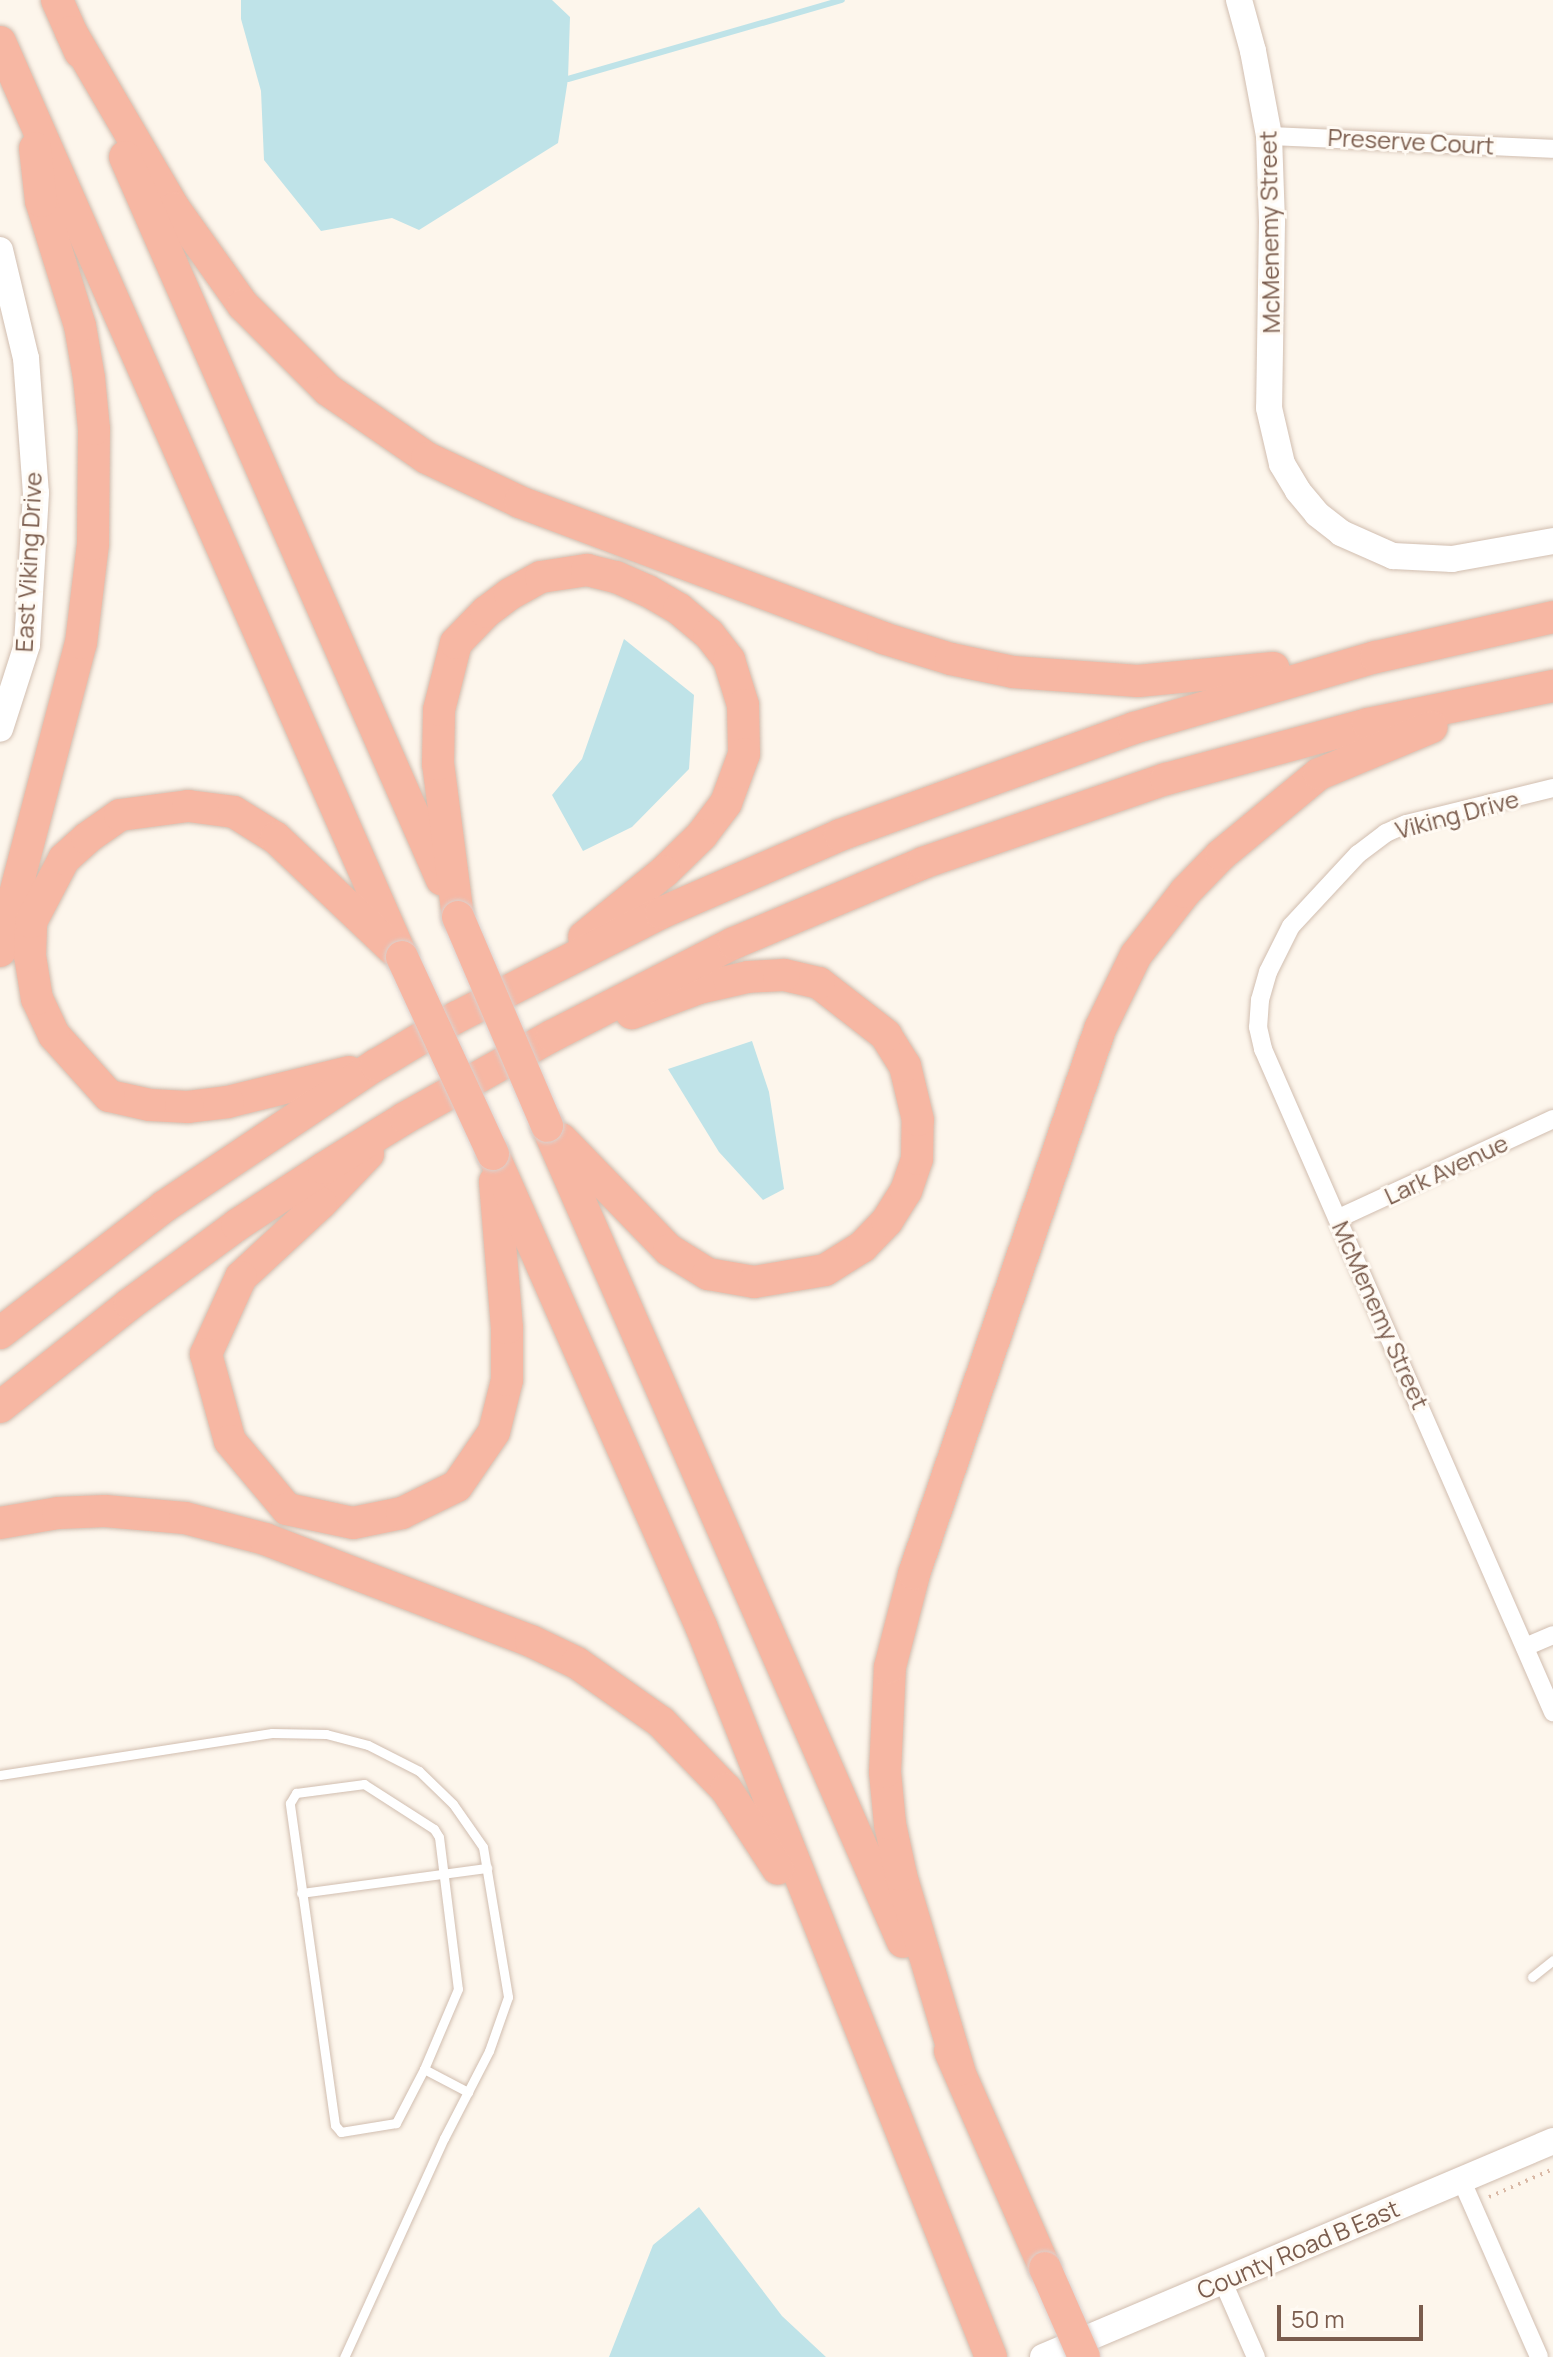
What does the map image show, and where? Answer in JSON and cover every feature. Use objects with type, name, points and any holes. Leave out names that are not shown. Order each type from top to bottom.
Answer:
[{"type":"highway","points":[[57,0],[1084,2357]]},
{"type":"highway","points":[[71,32],[174,208],[243,305],[328,390],[376,426],[469,480],[883,638],[951,659],[1013,672],[1138,681],[1376,657]]},
{"type":"highway","points":[[0,42],[258,622],[398,952],[701,1626],[991,2357]]},
{"type":"highway","points":[[0,951],[81,643],[94,532],[94,429],[89,378],[80,326],[41,201],[31,117]]},
{"type":"highway","points":[[458,917],[438,764],[439,710],[456,643],[486,612],[541,577],[587,570],[601,573],[627,582],[679,609],[709,634],[729,660],[743,705],[744,754],[726,803],[702,835],[664,872],[544,971]]},
{"type":"highway","points":[[0,1333],[165,1206],[376,1065],[544,971],[780,860],[962,788],[1191,709],[1376,657],[1553,617]]},
{"type":"highway","points":[[0,1407],[130,1304],[237,1225],[399,1121],[552,1036],[734,943],[971,845],[1166,779],[1368,724],[1548,687]]},
{"type":"highway","points":[[959,2070],[901,1875],[890,1824],[885,1745],[890,1667],[914,1574],[930,1536],[1100,1029],[1136,955],[1185,892],[1221,855],[1286,799],[1319,774],[1392,741],[1548,687]]},
{"type":"highway","points":[[376,1065],[228,1102],[188,1107],[150,1105],[109,1096],[54,1035],[43,1011],[30,956],[31,922],[64,859],[87,838],[120,815],[188,806],[234,812],[276,838],[398,952]]},
{"type":"highway","points":[[551,1131],[669,1250],[708,1274],[754,1282],[825,1270],[862,1247],[887,1221],[906,1191],[917,1159],[918,1120],[905,1066],[886,1035],[819,983],[784,975],[748,977],[699,988],[634,1012],[552,1036]]},
{"type":"highway","points":[[399,1121],[321,1203],[241,1277],[206,1354],[230,1441],[287,1509],[353,1523],[402,1513],[457,1486],[494,1432],[507,1380],[507,1328],[495,1163]]},
{"type":"highway","points":[[0,1523],[58,1513],[105,1511],[185,1518],[232,1529],[531,1641],[577,1663],[651,1714],[698,1757],[748,1819],[827,1949]]},
{"type":"street","name":"McMenemy Street","points":[[1239,0],[1253,51],[1269,136],[1269,408],[1282,464],[1298,491],[1341,533],[1393,556],[1423,560],[1452,559],[1553,541]]},
{"type":"street","name":"Preserve Court","points":[[1269,136],[1553,149]]},
{"type":"street","name":"East Viking Drive","points":[[0,250],[26,358],[36,493],[27,645],[0,729]]},
{"type":"street","name":"Viking Drive","points":[[1298,918],[1358,854],[1386,833],[1406,824],[1553,788]]},
{"type":"street","name":"McMenemy Street","points":[[1298,918],[1268,972],[1260,1000],[1258,1027],[1263,1049],[1553,1712]]},
{"type":"street","name":"Lark Avenue","points":[[1339,1218],[1553,1119]]},
{"type":"street","points":[[1525,1647],[1553,1635]]},
{"type":"street","name":"County Road B East","points":[[1043,2357],[1553,2141]]},
{"type":"street","points":[[1461,2179],[1539,2357]]},
{"type":"street","points":[[1223,2282],[1256,2357]]},
{"type":"lane","points":[[0,1775],[258,1735],[326,1734],[368,1745],[419,1771],[453,1804],[483,1847],[508,1997],[489,2051],[344,2357]]},
{"type":"lane","points":[[364,1784],[434,1829],[439,1837],[444,1875],[458,1989],[424,2069],[396,2123],[341,2132],[335,2125],[301,1893],[291,1797],[364,1784]]},
{"type":"lane","points":[[301,1893],[487,1868]]},
{"type":"lane","points":[[1532,1977],[1553,1960]]},
{"type":"lane","points":[[424,2069],[468,2092]]},
{"type":"water","points":[[241,0],[552,0],[570,17],[568,79],[558,143],[419,230],[392,218],[321,231],[264,160],[261,91],[241,19]]},
{"type":"water","points":[[624,639],[694,695],[689,769],[632,827],[583,851],[552,795],[582,759]]},
{"type":"water","points":[[752,1041],[769,1092],[784,1189],[763,1200],[719,1152],[668,1069]]},
{"type":"water","points":[[699,2207],[782,2316],[826,2357],[609,2357],[653,2245]]},
{"type":"waterway","points":[[568,79],[842,0]]}]
